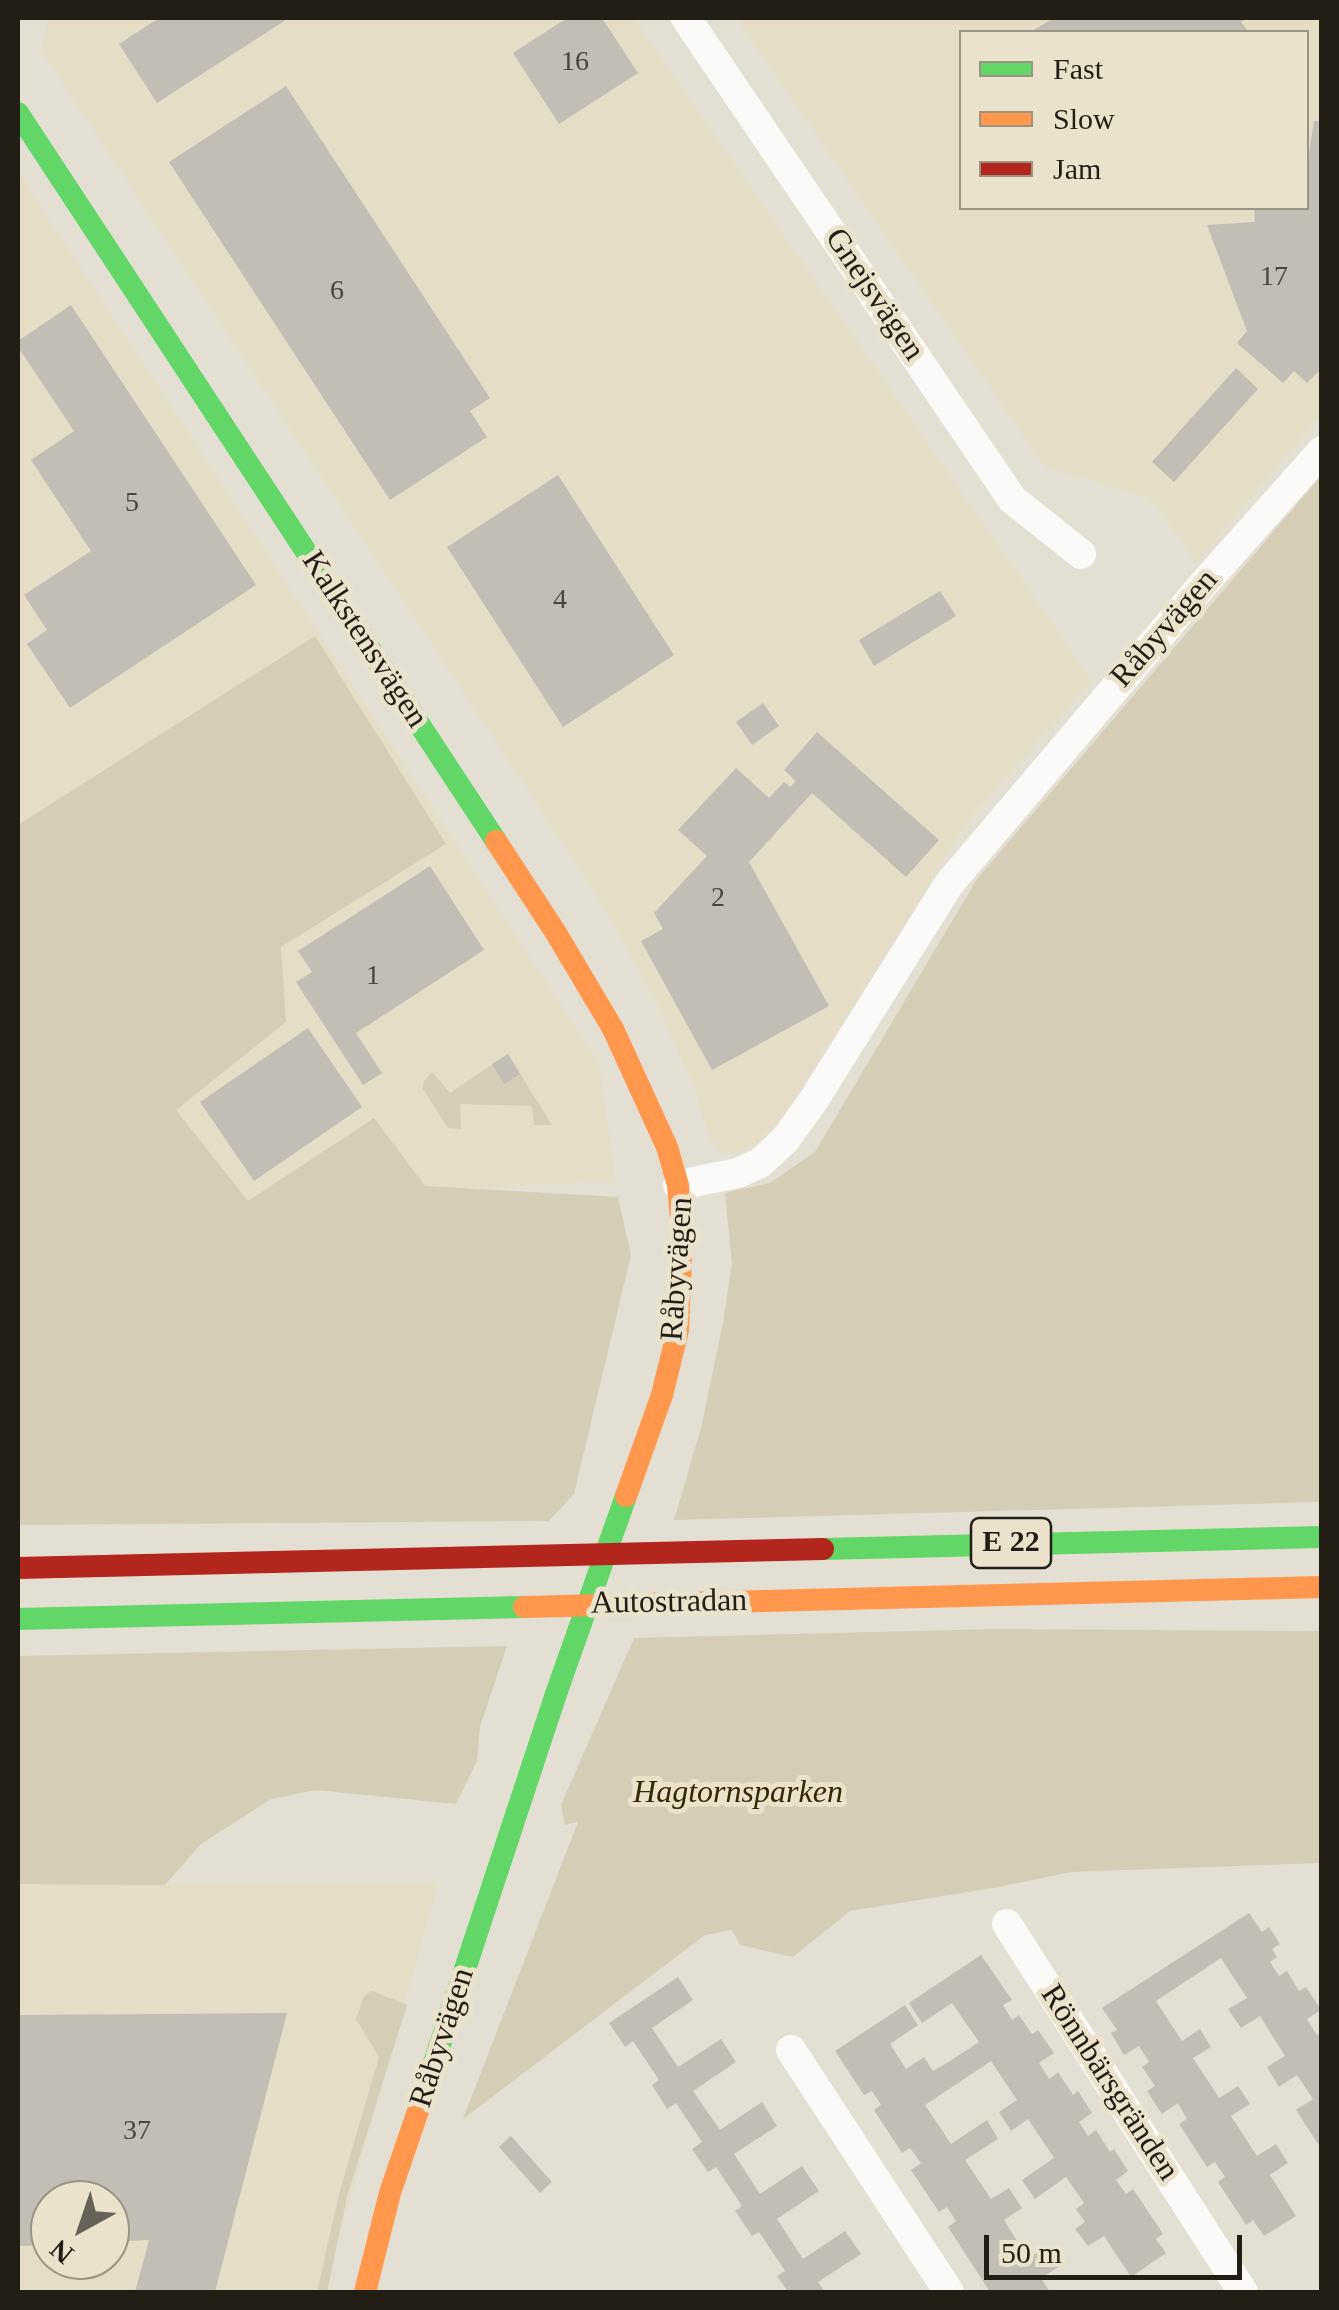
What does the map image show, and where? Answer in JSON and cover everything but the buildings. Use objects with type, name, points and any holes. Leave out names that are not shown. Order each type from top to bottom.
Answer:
[{"type":"main road","name":"Kalkstensvägen","points":[[18,113],[556,933],[614,1029],[667,1146],[678,1185]]},
{"type":"main road","name":"Råbyvägen","points":[[364,2292],[390,2193],[556,1690],[662,1395],[678,1330],[682,1231],[678,1185]]},
{"type":"main road","name":"Autostradan","points":[[18,1568],[1322,1536]]},
{"type":"main road","name":"Autostradan","points":[[18,1619],[1322,1587]]},
{"type":"street","name":"Gnejsvägen","points":[[686,18],[1012,499],[1081,554]]},
{"type":"street","name":"Råbyvägen","points":[[678,1185],[738,1173],[760,1163],[785,1140],[949,884],[1322,451]]},
{"type":"street","name":"Rönnbärsgränden","points":[[1007,1924],[1243,2292]]},
{"type":"street","points":[[791,2050],[949,2292]]},
{"type":"shaded area","points":[[50,18],[634,18],[1092,681],[970,818],[791,1104],[759,1143],[732,1155],[719,1152],[710,1139],[693,1085],[655,1000],[594,891],[40,49]]},
{"type":"shaded area","points":[[736,18],[1321,18],[1321,415],[1196,563],[1157,505],[1144,497],[1044,466]]},
{"type":"shaded area","points":[[18,171],[599,1063],[616,1181],[298,1197],[18,1230]]},
{"type":"shaded area","points":[[18,1884],[438,1884],[324,2292],[18,2292]]},
{"type":"green space","points":[[1321,476],[1321,1502],[674,1520],[701,1428],[723,1323],[732,1264],[725,1193],[770,1183],[815,1152],[977,879]]},
{"type":"green space","points":[[315,636],[446,844],[281,947],[286,1022],[176,1110],[248,1201],[374,1118],[425,1186],[618,1197],[631,1255],[574,1494],[549,1521],[18,1525],[18,825]]},
{"type":"green space","points":[[508,1054],[552,1125],[534,1125],[532,1106],[460,1104],[461,1129],[448,1128],[423,1089],[424,1081],[432,1072],[450,1093]]},
{"type":"green space","name":"Hagtornsparken","points":[[992,1629],[1321,1631],[1321,1863],[1071,1872],[850,1911],[793,1957],[740,1945],[732,1930],[705,1935],[463,2119],[578,1822],[565,1825],[561,1805],[634,1638]]},
{"type":"green space","points":[[507,1646],[480,1727],[477,1761],[456,1804],[316,1790],[271,1799],[201,1844],[165,1885],[18,1884],[18,1656]]},
{"type":"green space","points":[[372,1991],[407,2005],[347,2197],[327,2292],[317,2292],[339,2194],[379,2057],[356,2019],[364,1996]]},
{"type":"traffic: fast","points":[[18,113],[496,841]]},
{"type":"traffic: fast","points":[[421,2102],[626,1496]]},
{"type":"traffic: fast","points":[[823,1549],[1322,1537]]},
{"type":"traffic: fast","points":[[18,1619],[524,1607]]},
{"type":"traffic: slow","points":[[496,841],[613,1029],[667,1147],[678,1185],[682,1231],[678,1330],[662,1395],[626,1496]]},
{"type":"traffic: slow","points":[[524,1607],[1322,1587]]},
{"type":"traffic: slow","points":[[365,2292],[390,2193],[421,2102]]},
{"type":"traffic: jam","points":[[18,1568],[823,1549]]}]
